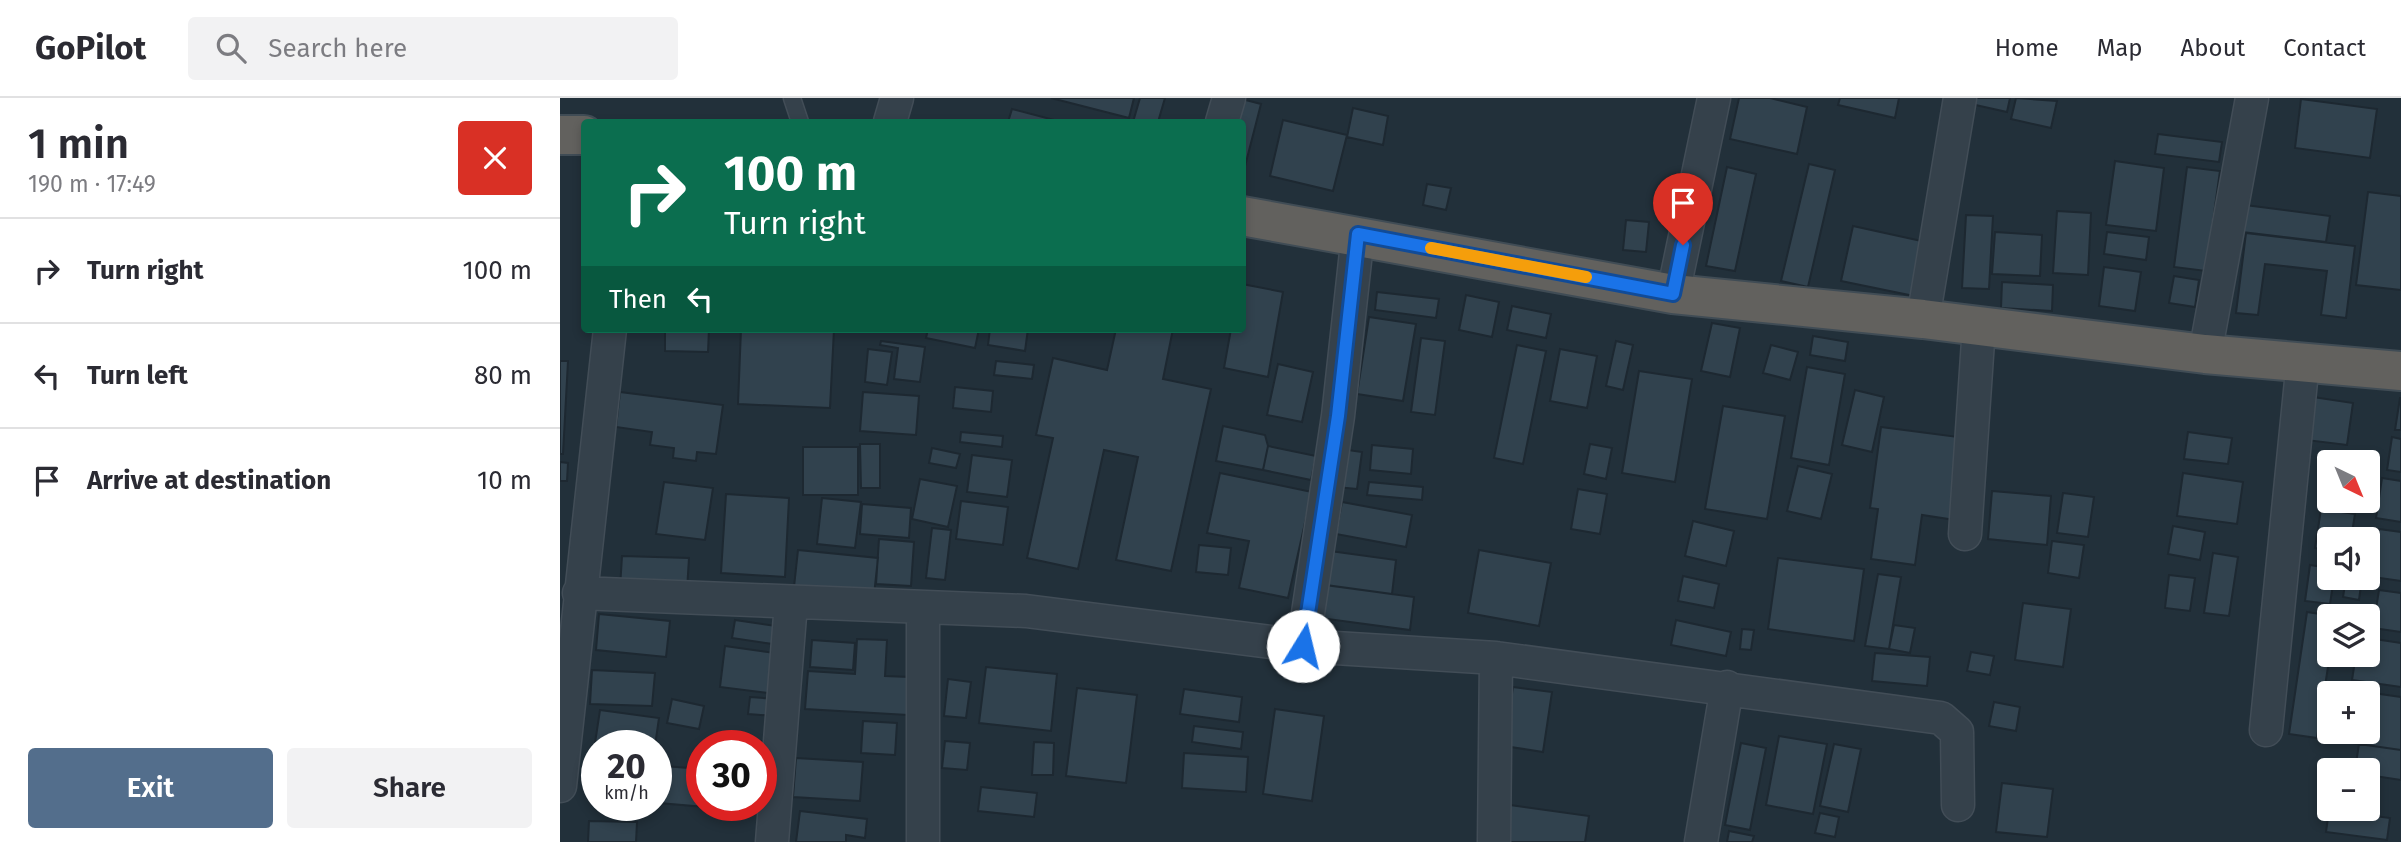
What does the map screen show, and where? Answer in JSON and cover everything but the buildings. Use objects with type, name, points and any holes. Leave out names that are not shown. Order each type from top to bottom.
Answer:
[{"type":"highway","points":[[560,135],[581,135]]},
{"type":"highway","points":[[1246,217],[1358,234],[1673,294],[1923,319],[2205,354],[2401,371]]},
{"type":"street","points":[[891,119],[897,98]]},
{"type":"street","points":[[1223,119],[1229,98]]},
{"type":"street","points":[[1673,294],[1714,98]]},
{"type":"street","points":[[1923,319],[1960,98]]},
{"type":"street","points":[[2205,354],[2252,98]]},
{"type":"street","points":[[1303,646],[1338,416],[1358,234]]},
{"type":"street","points":[[1965,534],[1979,326]]},
{"type":"street","points":[[560,786],[610,333]]},
{"type":"street","points":[[2266,730],[2303,361]]},
{"type":"street","points":[[579,593],[923,609],[1026,611],[1303,646],[1496,658],[1727,687],[1941,718],[1957,732],[1958,805]]},
{"type":"street","points":[[772,842],[790,603]]},
{"type":"street","points":[[923,609],[923,842]]},
{"type":"street","points":[[1494,842],[1496,658]]},
{"type":"street","points":[[1701,842],[1727,687]]},
{"type":"lane","points":[[792,98],[799,119]]},
{"type":"slow traffic","points":[[1431,248],[1586,277]]},
{"type":"route","points":[[1303,646],[1338,416],[1358,234],[1673,294],[1683,245]]}]
